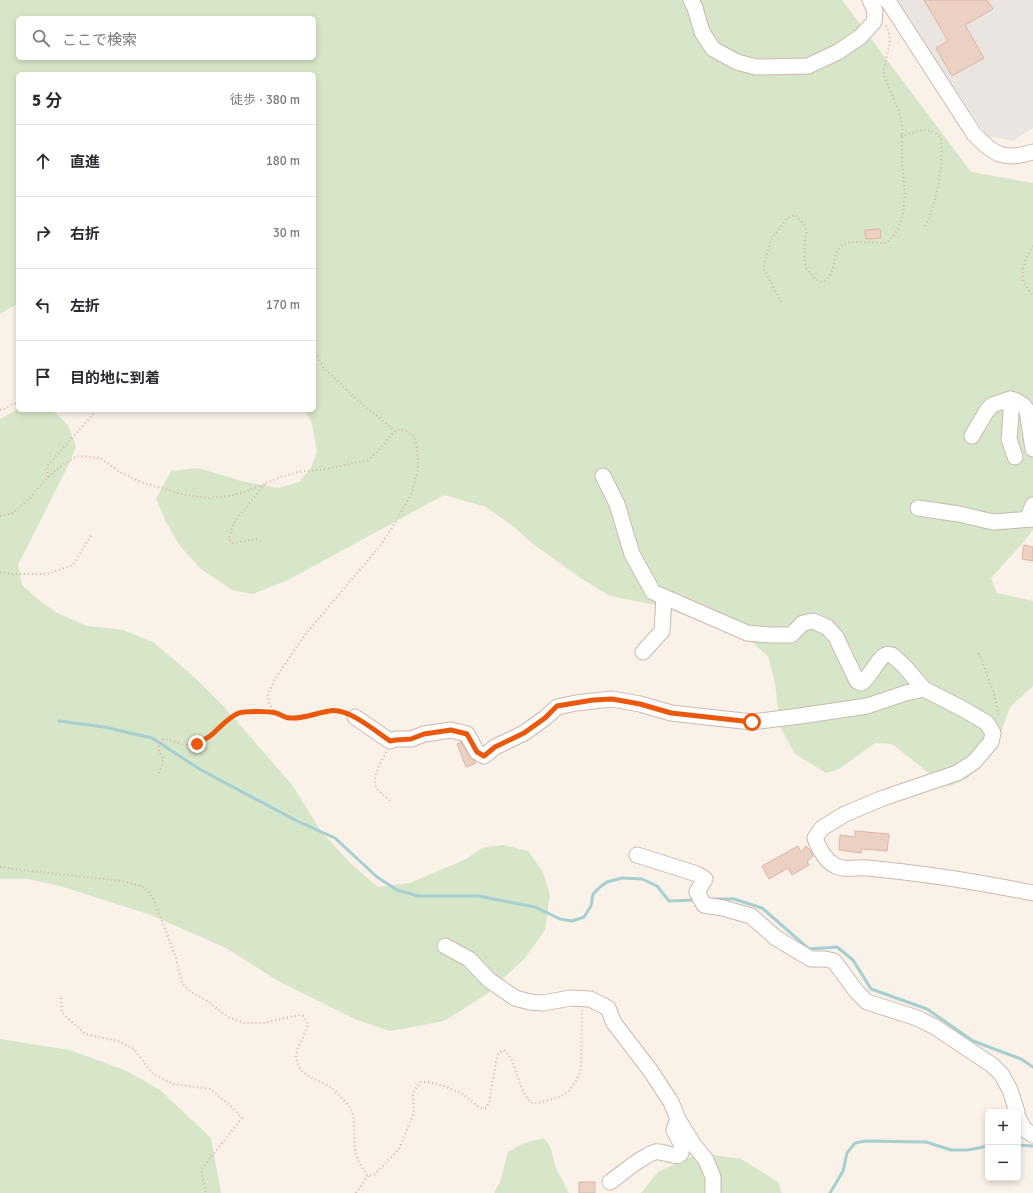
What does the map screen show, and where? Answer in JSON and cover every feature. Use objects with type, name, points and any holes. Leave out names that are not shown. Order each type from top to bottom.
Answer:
[{"type":"street","points":[[691,0],[702,32],[713,49],[737,62],[756,67],[808,66],[838,52],[860,37],[874,22],[872,6]]},
{"type":"street","points":[[886,0],[974,134],[995,153],[1010,157],[1033,152]]},
{"type":"street","points":[[972,436],[986,412],[992,405],[1010,399],[1015,400],[1023,405],[1027,410],[1033,449]]},
{"type":"street","points":[[1010,399],[1011,414],[1009,438],[1015,457]]},
{"type":"street","points":[[603,476],[617,504],[632,554],[653,592],[747,634],[792,635],[803,623],[813,621],[827,627],[836,637],[847,657],[857,681],[861,683],[863,682],[873,672],[881,658],[885,655],[892,655],[905,667],[924,689],[987,723],[993,733],[991,742],[974,762],[957,773],[883,798],[845,814],[822,828],[815,838],[821,852],[835,866],[849,868],[865,867],[931,875],[1033,893]]},
{"type":"street","points":[[918,508],[959,514],[993,522],[1030,519],[1033,505]]},
{"type":"street","points":[[644,652],[662,631],[664,597]]},
{"type":"street","points":[[355,717],[390,741],[411,739],[424,734],[451,730],[467,734],[477,752],[484,756],[495,747],[524,733],[545,718],[557,706],[576,703],[612,699],[640,704],[671,713],[752,722],[867,706],[906,692],[924,689]]},
{"type":"street","points":[[637,855],[697,874],[705,879],[701,899],[723,908],[752,916],[776,938],[811,959],[825,959],[834,961],[856,991],[868,1002],[917,1018],[941,1031],[992,1065],[1002,1076],[1010,1090],[1016,1109]]},
{"type":"street","points":[[445,946],[469,959],[488,980],[515,998],[530,1002],[543,1003],[571,998],[590,999],[608,1008],[614,1023],[650,1070],[671,1102],[679,1121],[694,1145],[706,1160],[713,1177],[713,1193]]},
{"type":"street","points":[[610,1182],[655,1152],[659,1151],[675,1156],[679,1155],[682,1149],[674,1130],[674,1126],[679,1121]]},
{"type":"street","points":[[1021,1123],[1024,1129],[1033,1135]]},
{"type":"path","points":[[781,302],[764,269],[771,240],[787,218],[795,215],[802,221],[806,229],[806,270],[815,279],[822,282],[828,279],[832,274],[834,259],[838,250],[847,243],[887,243],[895,235],[901,225],[905,202],[901,118],[884,74],[890,41],[888,28],[872,6]]},
{"type":"path","points":[[901,136],[926,130],[935,132],[941,139],[939,184],[932,212],[924,229]]},
{"type":"path","points":[[1033,246],[1026,258],[1022,272],[1025,286],[1033,294]]},
{"type":"path","points":[[316,353],[323,367],[353,396],[395,431]]},
{"type":"path","points":[[0,410],[16,403]]},
{"type":"path","points":[[48,477],[47,466],[95,412]]},
{"type":"path","points":[[0,516],[13,513],[32,496],[48,477],[61,466],[77,456],[100,458],[120,472],[141,482],[185,495],[206,498],[230,496],[245,492],[298,472],[368,460],[378,452],[395,431],[402,430],[408,432],[415,438],[417,448],[418,469],[412,493],[380,546],[304,636],[275,679],[268,695],[269,704],[276,713],[283,718],[308,716],[330,710],[345,712],[355,717]]},
{"type":"path","points":[[257,539],[232,543],[229,538],[233,524],[266,483]]},
{"type":"path","points":[[0,572],[10,574],[47,574],[73,565],[92,534]]},
{"type":"path","points":[[979,653],[995,697],[998,711],[999,718],[993,733]]},
{"type":"path","points":[[160,773],[162,758],[159,752],[159,746],[164,738],[180,744],[197,744],[209,737],[227,721],[239,713],[248,711],[276,713]]},
{"type":"path","points":[[390,741],[377,771],[375,784],[377,789],[387,797],[392,804]]},
{"type":"path","points":[[0,867],[122,881],[142,886],[150,893],[154,900],[176,958],[182,983],[191,992],[206,1000],[228,1017],[244,1023],[263,1023],[293,1015],[303,1016],[308,1024],[299,1045],[296,1057],[298,1066],[303,1071],[329,1086],[340,1095],[351,1108],[354,1122],[355,1150],[361,1166],[368,1176]]},
{"type":"path","points":[[61,998],[62,1013],[85,1034],[118,1042],[134,1049],[153,1074],[173,1084],[210,1090],[231,1106],[242,1118],[201,1170],[206,1193]]},
{"type":"path","points":[[356,1193],[368,1176],[375,1174],[399,1148],[414,1113],[413,1093],[416,1086],[420,1082],[429,1082],[444,1086],[463,1094],[480,1108],[486,1108],[489,1103],[498,1054],[503,1050],[507,1053],[512,1062],[523,1092],[528,1100],[534,1104],[560,1097],[570,1091],[581,1069],[583,999]]},
{"type":"shaded area","points":[[895,0],[1033,0],[1033,128],[1013,141],[987,136]]},
{"type":"green space","points":[[0,0],[842,0],[971,172],[1033,183],[1033,530],[991,578],[997,593],[1033,601],[1033,686],[1010,707],[999,738],[985,760],[968,778],[950,786],[935,778],[892,744],[875,743],[839,769],[826,773],[795,754],[780,727],[775,683],[768,656],[748,639],[661,606],[610,596],[579,577],[533,544],[513,526],[486,507],[444,495],[288,580],[253,594],[232,590],[201,569],[180,546],[166,522],[156,499],[171,471],[198,468],[241,481],[279,488],[299,482],[311,468],[317,451],[312,424],[306,412],[316,412],[316,72],[16,72],[16,304],[0,314]]},
{"type":"green space","points":[[16,410],[16,412],[54,412],[68,425],[76,446],[70,462],[18,565],[22,585],[40,601],[57,613],[87,626],[123,630],[153,642],[193,676],[225,708],[293,786],[320,830],[350,863],[378,887],[410,883],[466,859],[482,848],[503,845],[528,851],[543,872],[550,895],[545,930],[525,958],[487,994],[444,1021],[390,1031],[357,1020],[278,981],[226,948],[151,915],[60,886],[29,879],[0,879],[0,419]]},
{"type":"green space","points":[[0,1039],[70,1050],[127,1071],[160,1090],[211,1138],[221,1193],[0,1193]]},
{"type":"green space","points":[[544,1138],[550,1146],[556,1168],[569,1193],[494,1193],[500,1182],[508,1152],[524,1143]]},
{"type":"green space","points":[[707,1154],[741,1159],[778,1182],[782,1193],[641,1193],[658,1172],[690,1157]]},
{"type":"building","points":[[924,0],[987,0],[993,9],[965,25],[984,58],[952,76],[936,48],[948,41]]},
{"type":"building","points":[[880,229],[881,238],[866,239],[865,230]]},
{"type":"building","points":[[1024,545],[1033,547],[1033,561],[1022,559]]},
{"type":"building","points":[[461,742],[469,756],[476,763],[466,767],[457,744]]},
{"type":"building","points":[[855,831],[889,834],[887,851],[862,849],[861,853],[839,850],[840,835],[855,837]]},
{"type":"building","points":[[798,846],[801,852],[806,846],[811,851],[813,856],[807,862],[809,865],[792,875],[788,868],[769,879],[762,866]]},
{"type":"building","points":[[579,1182],[595,1182],[595,1193],[579,1193]]},
{"type":"waterway","points":[[59,721],[104,727],[152,738],[201,770],[297,821],[335,838],[377,877],[397,890],[418,896],[478,896],[535,907],[560,919],[572,921],[584,917],[591,906],[593,894],[600,887],[607,882],[622,878],[642,879],[657,886],[669,901],[695,900]]},
{"type":"waterway","points":[[713,899],[734,899],[762,908],[809,949],[837,947],[853,960],[871,989],[927,1009],[973,1041],[1021,1059],[1033,1067]]},
{"type":"waterway","points":[[830,1193],[843,1171],[847,1153],[855,1143],[866,1141],[926,1142],[951,1150],[968,1150],[985,1147]]},
{"type":"waterway","points":[[1021,1145],[1033,1146]]},
{"type":"route","points":[[197,744],[209,737],[227,721],[239,713],[248,711],[276,713],[283,718],[308,716],[330,710],[345,712],[355,717],[390,741],[411,739],[424,734],[451,730],[467,734],[477,752],[484,756],[495,747],[524,733],[545,718],[557,706],[593,700],[612,699],[640,704],[671,713],[752,722]]}]
